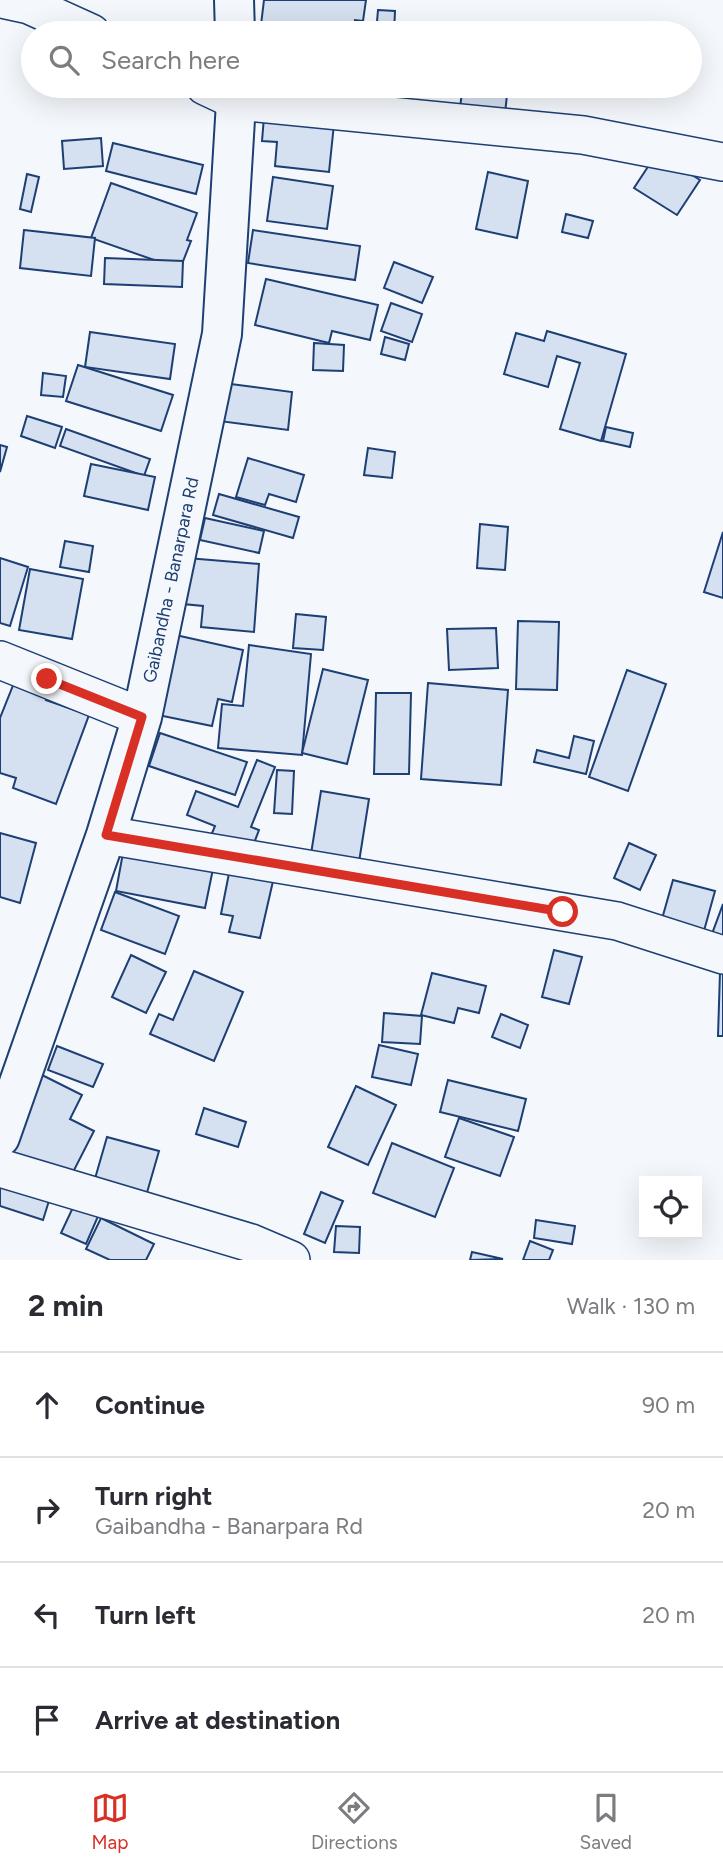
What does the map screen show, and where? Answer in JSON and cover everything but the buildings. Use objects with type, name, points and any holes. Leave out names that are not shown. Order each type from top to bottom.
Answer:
[{"type":"main road","points":[[234,0],[235,21]]},
{"type":"main road","name":"Gaibandha - Banarpara Rd","points":[[0,1137],[106,835],[142,717],[222,334],[226,98]]},
{"type":"street","points":[[6,0],[29,5],[64,21]]},
{"type":"street","points":[[283,98],[583,135],[723,162]]},
{"type":"street","points":[[0,660],[142,717]]},
{"type":"street","points":[[106,835],[617,921],[723,955]]},
{"type":"street","points":[[0,1168],[251,1243],[291,1260]]},
{"type":"route","points":[[47,679],[142,717],[106,835],[563,912]]}]
